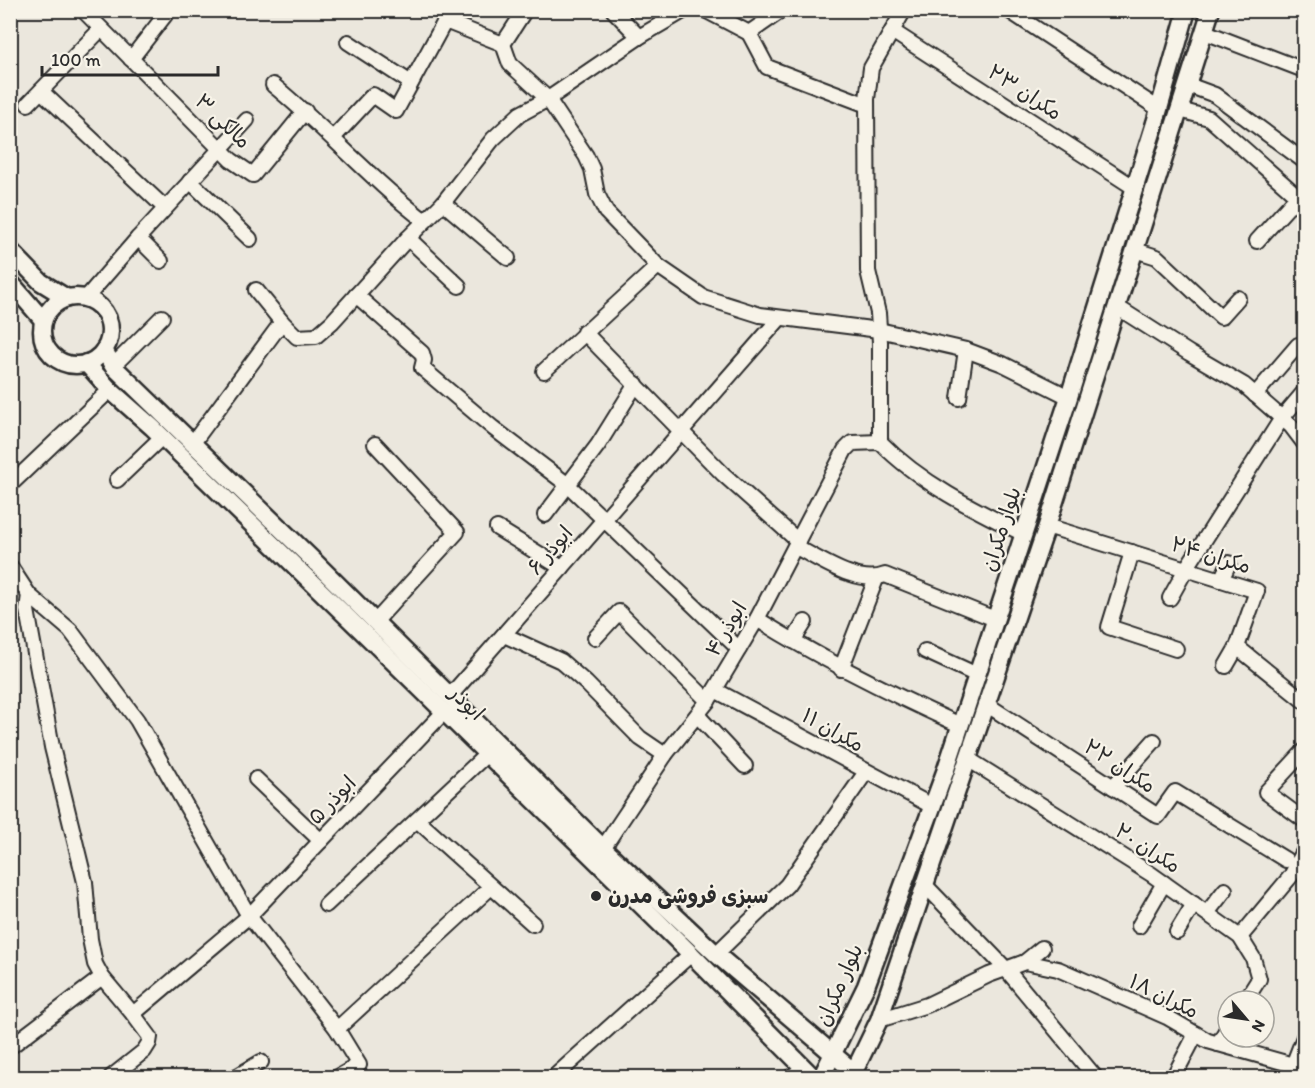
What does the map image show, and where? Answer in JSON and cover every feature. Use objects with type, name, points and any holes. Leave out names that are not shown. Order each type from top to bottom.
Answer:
[{"type":"main road","name":"بلوار مکران","points":[[820,1077],[866,986],[960,725],[1069,397],[1135,188],[1187,10]]},
{"type":"main road","points":[[856,1076],[879,1020],[1047,526],[1205,32],[1210,10]]},
{"type":"main road","points":[[10,250],[41,282],[67,298]]},
{"type":"main road","points":[[10,282],[44,320]]},
{"type":"main road","points":[[79,296],[86,298],[100,306],[107,316],[110,327],[109,339],[104,350],[96,359],[76,365],[65,363],[48,351],[44,341],[44,320],[48,311],[57,303],[67,298],[79,296]]},
{"type":"main road","name":"ابوذر","points":[[104,350],[113,366],[375,622],[447,704],[487,754],[661,914],[716,954],[856,1076]]},
{"type":"main road","name":"ابوذر","points":[[86,363],[110,390],[603,848],[661,914],[691,954],[802,1075]]},
{"type":"street","name":"مالکی ۳","points":[[83,10],[231,160],[253,175],[305,111]]},
{"type":"street","points":[[131,59],[169,10]]},
{"type":"street","points":[[503,44],[525,10]]},
{"type":"street","points":[[613,10],[639,37]]},
{"type":"street","points":[[256,290],[297,337],[316,336],[332,322],[443,202],[493,139],[520,114],[548,99],[639,37],[685,10]]},
{"type":"street","points":[[705,10],[749,33],[768,67],[867,105]]},
{"type":"street","points":[[749,33],[782,10]]},
{"type":"street","points":[[903,10],[871,68],[867,105],[868,271],[879,330],[880,442],[897,459],[963,503],[1023,534]]},
{"type":"street","points":[[1008,10],[1159,109]]},
{"type":"street","points":[[333,138],[373,96],[396,111],[445,21],[503,44],[510,64],[548,99],[592,169],[597,194],[606,212],[658,266],[703,297],[760,315],[879,330],[966,350],[1003,364],[1069,397]]},
{"type":"street","points":[[28,104],[101,29]]},
{"type":"street","name":"مکران ۲۳","points":[[892,31],[1135,188]]},
{"type":"street","points":[[1205,32],[1305,70]]},
{"type":"street","points":[[348,42],[411,83]]},
{"type":"street","points":[[273,85],[305,111],[393,196],[425,221]]},
{"type":"street","points":[[1188,85],[1215,95],[1305,161]]},
{"type":"street","points":[[41,91],[165,208]]},
{"type":"street","points":[[1180,110],[1209,118],[1301,199],[1257,241]]},
{"type":"street","points":[[86,298],[165,208],[248,120]]},
{"type":"street","points":[[190,181],[250,239]]},
{"type":"street","points":[[443,202],[508,258]]},
{"type":"street","points":[[138,238],[161,261]]},
{"type":"street","points":[[408,238],[459,286]]},
{"type":"street","points":[[1135,250],[1157,257],[1221,317],[1238,298]]},
{"type":"street","points":[[544,371],[658,266]]},
{"type":"street","points":[[356,295],[422,353],[424,360],[422,368],[493,428],[568,485],[739,649]]},
{"type":"street","points":[[1117,307],[1244,385],[1282,418],[1305,443]]},
{"type":"street","points":[[113,366],[162,317]]},
{"type":"street","name":"ابوذر ۶","points":[[447,704],[504,635],[780,318]]},
{"type":"street","points":[[192,444],[282,322]]},
{"type":"street","points":[[584,332],[723,474],[797,544],[846,573],[876,579],[885,575],[995,619]]},
{"type":"street","points":[[1255,395],[1298,345]]},
{"type":"street","points":[[959,398],[966,350]]},
{"type":"street","points":[[545,514],[598,445],[636,384]]},
{"type":"street","points":[[10,485],[110,390]]},
{"type":"street","points":[[1170,598],[1282,418],[1305,392]]},
{"type":"street","points":[[117,480],[162,437]]},
{"type":"street","name":"ابوذر ۴","points":[[603,848],[665,755],[712,695],[758,619],[845,450],[852,443],[880,442]]},
{"type":"street","points":[[375,444],[457,532],[375,622]]},
{"type":"street","name":"مکران ۲۴","points":[[1047,526],[1257,591],[1237,647]]},
{"type":"street","points":[[497,528],[562,568]]},
{"type":"street","points":[[1132,552],[1109,627],[1176,649]]},
{"type":"street","points":[[1221,580],[1229,563]]},
{"type":"street","points":[[10,566],[29,595],[70,630],[137,720],[249,916],[336,1029],[359,1065],[336,1077]]},
{"type":"street","points":[[841,669],[876,579]]},
{"type":"street","points":[[29,595],[27,610],[52,747],[85,882],[94,964],[150,1037],[144,1051],[110,1077]]},
{"type":"street","name":"مکران ۱۱","points":[[595,638],[619,612],[712,695],[932,806]]},
{"type":"street","points":[[758,619],[841,669],[960,725]]},
{"type":"street","points":[[793,642],[805,621]]},
{"type":"street","points":[[504,635],[561,662],[586,683],[640,738],[665,755]]},
{"type":"street","points":[[1226,666],[1237,647],[1305,700]]},
{"type":"street","points":[[925,651],[977,675]]},
{"type":"street","name":"ابوذر ۵","points":[[133,1014],[249,916],[447,704]]},
{"type":"street","name":"مکران ۲۲","points":[[986,704],[1158,816],[1175,792],[1286,860]]},
{"type":"street","points":[[697,714],[745,766]]},
{"type":"street","points":[[1113,787],[1154,741]]},
{"type":"street","points":[[1305,751],[1266,792],[1305,820]]},
{"type":"street","points":[[326,905],[487,754]]},
{"type":"street","name":"مکران ۲۰","points":[[968,759],[1164,883],[1240,937],[1253,957],[1259,979],[1253,989]]},
{"type":"street","points":[[716,954],[787,885],[866,772]]},
{"type":"street","points":[[256,779],[321,841]]},
{"type":"street","points":[[417,820],[533,924]]},
{"type":"street","points":[[1240,937],[1291,876],[1305,851]]},
{"type":"street","points":[[1139,926],[1164,883]]},
{"type":"street","points":[[925,885],[1006,969],[1096,1077]]},
{"type":"street","points":[[336,1029],[491,886]]},
{"type":"street","points":[[1207,913],[1225,890]]},
{"type":"street","points":[[1177,932],[1194,904]]},
{"type":"street","points":[[879,1020],[927,1005],[989,975],[1025,962],[1042,948]]},
{"type":"street","points":[[553,1077],[691,954]]},
{"type":"street","name":"مکران ۱۸","points":[[1025,962],[1058,969],[1167,1017],[1196,1035],[1216,1043]]},
{"type":"street","points":[[10,1047],[102,977]]},
{"type":"street","points":[[1173,1077],[1196,1035]]},
{"type":"street","points":[[1299,1068],[1305,1037]]},
{"type":"street","name":"مکران ۱۸","points":[[1235,1049],[1299,1068]]},
{"type":"street","points":[[234,1077],[261,1062]]},
{"type":"place","name":"سبزی فروشی مدرن","points":[[596,896]]}]
